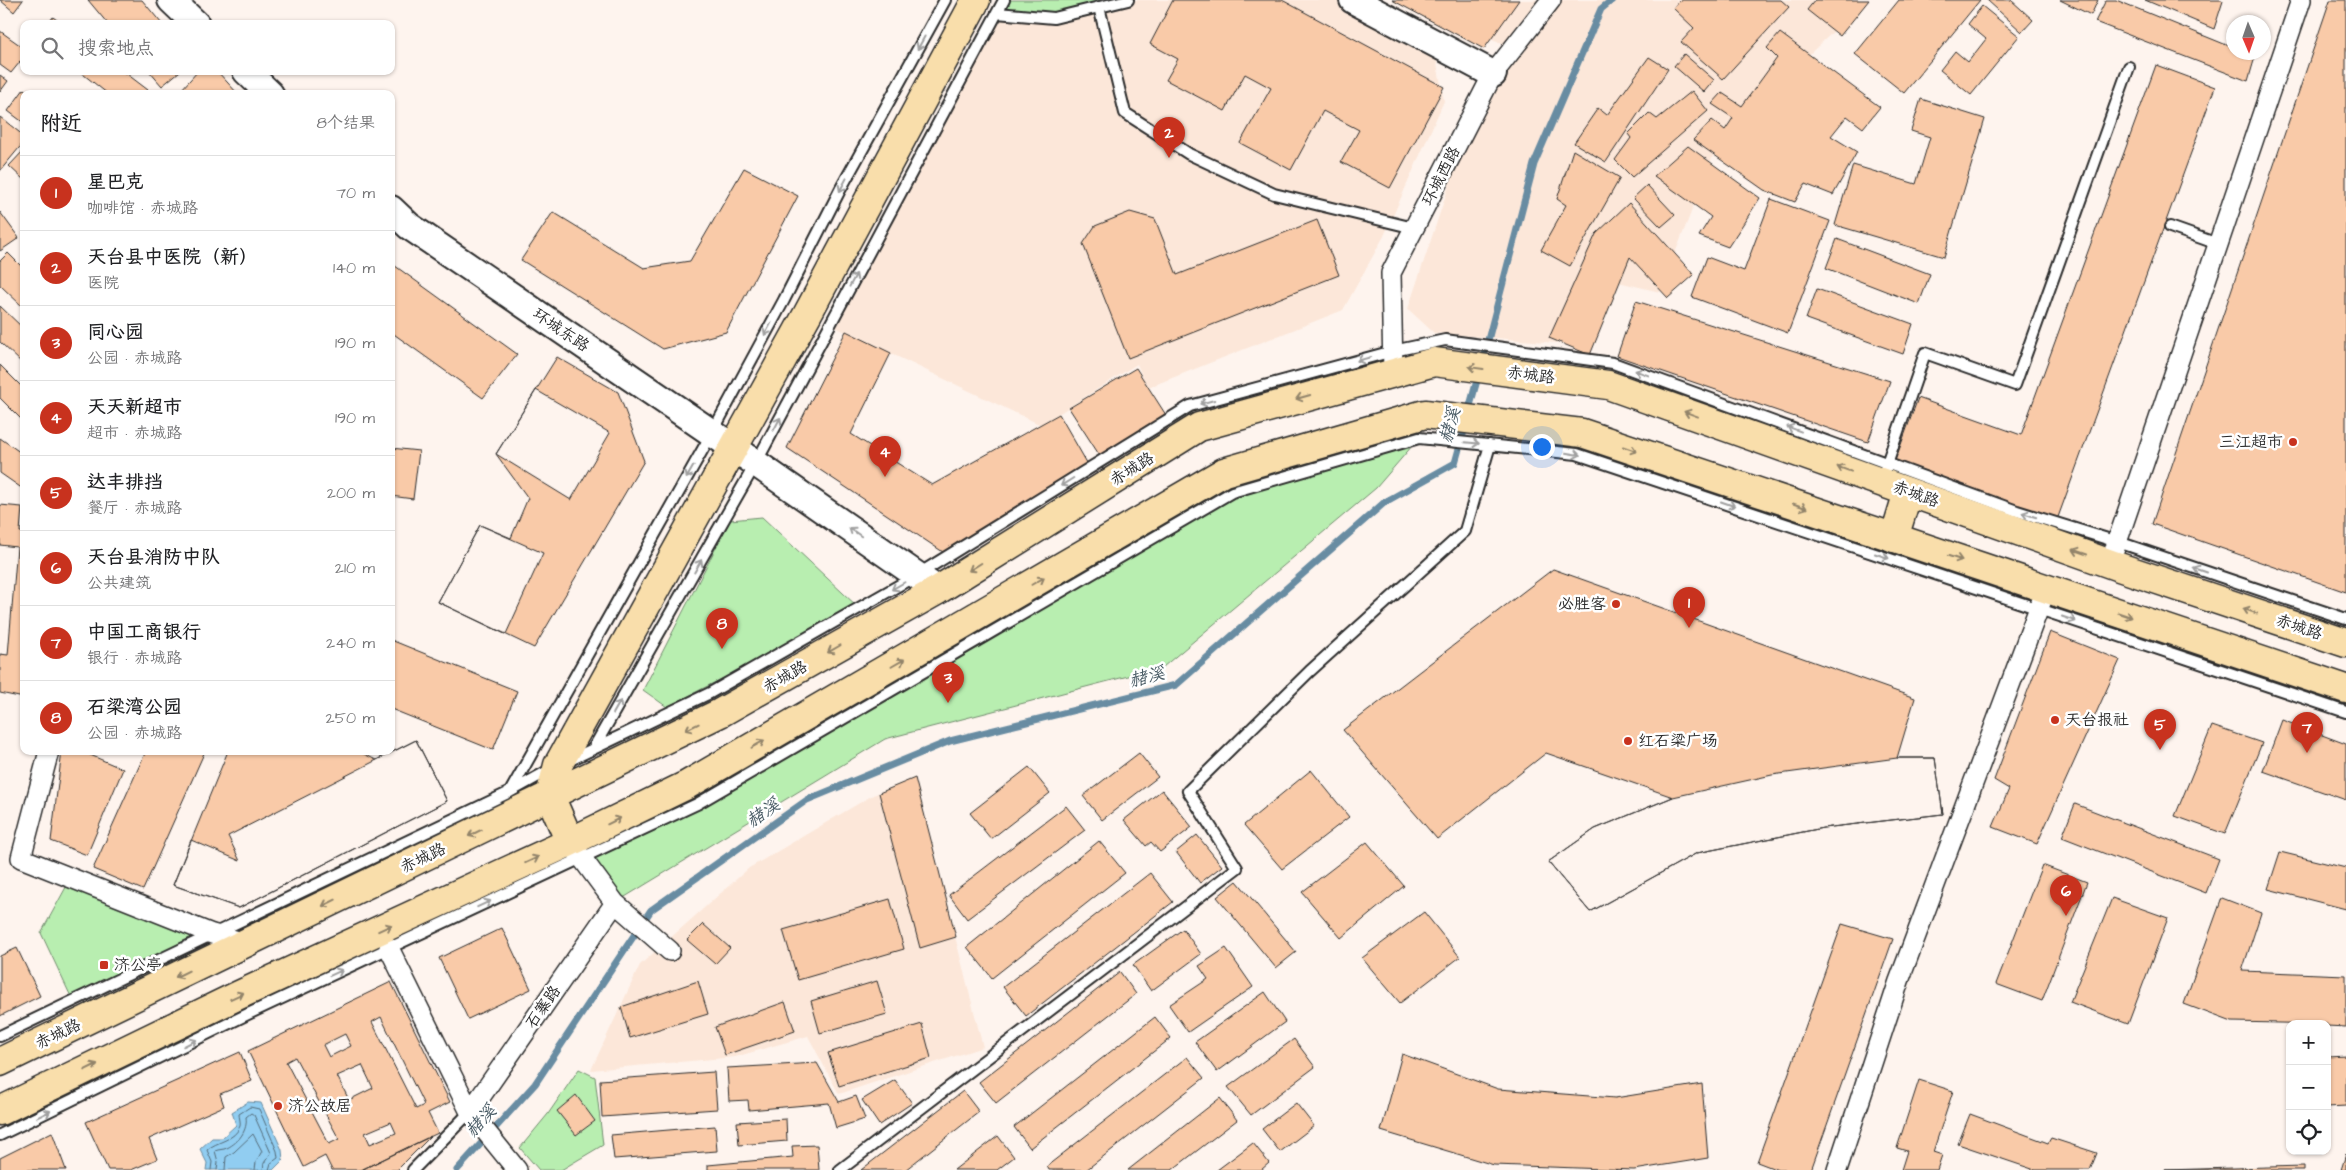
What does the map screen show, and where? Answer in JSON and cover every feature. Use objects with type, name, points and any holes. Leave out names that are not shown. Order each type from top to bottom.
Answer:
[{"type":"main road","points":[[171,0],[192,20]]},
{"type":"main road","points":[[1354,0],[1493,74]]},
{"type":"main road","points":[[577,850],[550,796],[558,765],[723,440],[987,7]]},
{"type":"main road","points":[[250,75],[266,90]]},
{"type":"main road","name":"环城东路","points":[[395,213],[409,226],[723,440],[927,583]]},
{"type":"main road","name":"赤城路","points":[[0,1062],[720,713],[927,583],[1199,427],[1393,361],[1440,351],[1522,362],[1608,385],[1884,472],[1908,492],[2346,643]]},
{"type":"main road","points":[[0,1112],[238,995],[577,850],[1224,472],[1422,426],[1494,434],[1582,433],[1894,538],[2043,599],[2346,689]]},
{"type":"main road","points":[[1894,538],[1908,492]]},
{"type":"street","name":"环城西路","points":[[1393,361],[1391,273],[1493,74],[1551,0]]},
{"type":"street","points":[[2110,563],[2300,0]]},
{"type":"street","points":[[1837,1170],[1899,981],[2043,599]]},
{"type":"street","points":[[48,755],[21,858],[212,934],[246,943]]},
{"type":"street","points":[[577,850],[615,903],[670,951]]},
{"type":"street","name":"石寨路","points":[[470,1112],[615,903]]},
{"type":"street","points":[[389,948],[470,1112],[516,1170]]},
{"type":"lane","points":[[510,792],[723,440],[784,300],[840,190],[945,0]]},
{"type":"lane","points":[[593,750],[756,463],[987,7],[1004,0]]},
{"type":"lane","points":[[987,7],[1054,18],[1128,0]]},
{"type":"lane","points":[[1099,7],[1125,113],[1189,154],[1274,194],[1414,228]]},
{"type":"lane","points":[[2129,67],[2015,385],[1925,353],[1884,472],[2127,545],[2346,620]]},
{"type":"lane","points":[[2170,227],[2218,244]]},
{"type":"lane","points":[[840,1170],[1237,868],[1188,790],[1310,670],[1465,531],[1494,434],[1577,454],[2043,599],[2346,712]]},
{"type":"lane","points":[[0,1036],[510,792],[558,765],[710,693],[927,583]]},
{"type":"lane","points":[[0,1135],[248,1014],[389,948],[577,850]]},
{"type":"lane","points":[[413,1170],[470,1112]]},
{"type":"shaded area","points":[[1128,0],[1349,0],[1434,47],[1444,101],[1384,236],[1343,310],[1147,388],[1137,364],[1041,425],[829,324],[997,13]]},
{"type":"shaded area","points":[[1489,0],[1867,0],[1720,138],[1660,292],[1610,280],[1581,345],[1434,333],[1408,309],[1471,119],[1505,45],[1471,32]]},
{"type":"shaded area","points":[[915,778],[983,1047],[839,1094],[808,1036],[735,1057],[591,1070],[640,965],[749,868],[873,795]]},
{"type":"green space","points":[[1004,0],[1128,0],[1054,18],[997,13]]},
{"type":"green space","points":[[1419,438],[1376,488],[1163,667],[885,739],[615,903],[583,858],[697,804],[1232,492]]},
{"type":"green space","points":[[762,517],[859,608],[667,707],[643,690],[730,520]]},
{"type":"green space","points":[[71,878],[212,934],[73,1001],[41,933]]},
{"type":"green space","points":[[579,1069],[595,1077],[603,1145],[561,1170],[539,1170],[520,1148],[548,1114]]},
{"type":"water","points":[[248,1102],[261,1103],[282,1150],[283,1160],[273,1170],[206,1170],[207,1163],[200,1149],[212,1138],[222,1138],[236,1125],[232,1112]]},
{"type":"building","points":[[0,0],[23,0],[14,12]]},
{"type":"building","points":[[88,0],[142,0],[159,20],[105,20]]},
{"type":"building","points":[[1173,0],[1282,0],[1444,87],[1390,188],[1341,162],[1359,130],[1323,111],[1291,170],[1240,143],[1271,88],[1245,74],[1225,111],[1166,80],[1178,59],[1150,44]]},
{"type":"building","points":[[1392,0],[1519,0],[1484,49]]},
{"type":"building","points":[[1680,0],[1781,0],[1789,7],[1723,79],[1681,42],[1694,28],[1673,8]]},
{"type":"building","points":[[1815,0],[1869,0],[1840,36],[1807,10]]},
{"type":"building","points":[[1899,0],[1980,0],[1904,93],[1855,54]]},
{"type":"building","points":[[1987,0],[2011,0],[2033,20],[2022,32]]},
{"type":"building","points":[[2060,0],[2098,0],[2091,15]]},
{"type":"building","points":[[2106,0],[2116,0],[2226,45],[2226,60],[2254,60],[2248,81],[2095,22]]},
{"type":"building","points":[[2145,0],[2222,0],[2223,1],[2214,29]]},
{"type":"building","points":[[2330,0],[2346,0],[2346,592],[2152,524]]},
{"type":"building","points":[[1982,6],[2019,36],[1971,95],[1940,70],[1955,51],[1968,62],[1986,39],[1968,24]]},
{"type":"building","points":[[0,31],[20,45],[20,62],[11,73],[0,65]]},
{"type":"building","points":[[1780,33],[1880,107],[1863,128],[1847,116],[1831,136],[1857,152],[1833,195],[1805,184],[1795,202],[1764,190],[1693,140],[1712,120],[1725,130],[1733,118],[1712,104],[1722,93],[1742,106],[1777,58],[1767,48]]},
{"type":"building","points":[[1684,54],[1714,80],[1704,92],[1674,66]]},
{"type":"building","points":[[1649,57],[1668,69],[1606,162],[1574,143],[1598,108],[1607,115]]},
{"type":"building","points":[[2156,65],[2215,87],[2057,520],[1895,461],[1918,398],[2021,435]]},
{"type":"building","points":[[0,75],[8,81],[0,92]]},
{"type":"building","points":[[84,75],[128,75],[148,90],[103,90]]},
{"type":"building","points":[[152,75],[175,75],[162,86]]},
{"type":"building","points":[[194,75],[221,75],[234,90],[181,90]]},
{"type":"building","points":[[1692,91],[1708,111],[1632,177],[1615,160],[1631,138],[1628,134],[1649,113],[1657,119]]},
{"type":"building","points":[[20,94],[20,120],[8,111]]},
{"type":"building","points":[[1921,99],[1985,119],[1944,257],[1835,225],[1853,165],[1916,184],[1930,137],[1911,131]]},
{"type":"building","points":[[0,117],[20,133],[20,147],[0,171]]},
{"type":"building","points":[[1688,146],[1760,198],[1728,247],[1699,236],[1711,217],[1654,176]]},
{"type":"building","points":[[1573,150],[1620,178],[1570,266],[1541,250],[1566,205],[1557,199]]},
{"type":"building","points":[[20,154],[20,176],[9,166]]},
{"type":"building","points":[[744,168],[798,196],[726,332],[663,349],[521,260],[553,212],[644,268],[690,261]]},
{"type":"building","points":[[1647,185],[1675,215],[1661,227],[1633,198]]},
{"type":"building","points":[[1771,199],[1830,221],[1788,333],[1692,297],[1707,257],[1744,271]]},
{"type":"building","points":[[1629,203],[1694,275],[1668,298],[1630,257],[1590,355],[1549,338],[1596,234]]},
{"type":"building","points":[[0,212],[19,238],[0,251]]},
{"type":"building","points":[[1130,212],[1155,219],[1177,275],[1317,220],[1339,275],[1128,358],[1083,244],[1095,226]]},
{"type":"building","points":[[1837,239],[1930,274],[1919,304],[1826,268]]},
{"type":"building","points":[[8,253],[20,265],[20,304],[0,285],[0,261]]},
{"type":"building","points":[[395,266],[517,354],[483,398],[395,335]]},
{"type":"building","points":[[1817,289],[1913,324],[1903,354],[1806,319]]},
{"type":"building","points":[[1636,301],[1890,381],[1868,442],[1617,356]]},
{"type":"building","points":[[0,306],[20,325],[20,361],[0,342]]},
{"type":"building","points":[[846,331],[891,353],[851,434],[932,485],[1059,414],[1090,468],[946,554],[787,448]]},
{"type":"building","points":[[557,357],[618,392],[644,461],[534,648],[438,602],[480,525],[511,538],[528,498],[496,454]]},
{"type":"building","points":[[0,365],[20,385],[20,418],[0,398]]},
{"type":"building","points":[[1136,368],[1166,415],[1100,456],[1069,408]]},
{"type":"building","points":[[536,390],[610,433],[571,500],[496,454]]},
{"type":"building","points":[[0,438],[20,452],[20,487],[0,473]]},
{"type":"building","points":[[395,448],[419,451],[413,499],[395,497]]},
{"type":"building","points":[[0,505],[20,507],[20,697],[0,693],[0,654],[8,655],[17,547],[0,545]]},
{"type":"building","points":[[480,525],[543,553],[506,634],[438,602]]},
{"type":"building","name":"红石梁广场","points":[[1553,569],[1915,698],[1897,758],[1935,758],[1943,814],[1823,828],[1697,853],[1590,912],[1548,862],[1595,829],[1673,797],[1546,753],[1437,839],[1343,730]]},
{"type":"building","name":"天台报社","points":[[2050,632],[2120,660],[2037,844],[1993,827],[2009,789],[1994,780]]},
{"type":"building","points":[[395,642],[517,691],[493,750],[395,711]]},
{"type":"building","points":[[2282,720],[2346,744],[2346,800],[2263,771]]},
{"type":"building","points":[[2212,726],[2262,743],[2225,834],[2175,816]]},
{"type":"building","points":[[416,740],[447,801],[239,908],[173,885],[191,840],[240,861],[228,836],[387,755],[395,755],[395,751]]},
{"type":"building","points":[[416,740],[447,801],[239,908],[173,885],[226,755],[366,755],[376,760],[386,755],[395,755],[395,750]]},
{"type":"building","points":[[1139,753],[1158,777],[1102,820],[1083,796]]},
{"type":"building","points":[[62,755],[90,755],[123,769],[87,855],[51,841]]},
{"type":"building","points":[[144,755],[203,755],[143,890],[93,869]]},
{"type":"building","points":[[1897,758],[1935,758],[1943,814],[1823,828],[1697,853],[1590,912],[1548,862],[1595,829],[1673,797],[1772,775]]},
{"type":"building","points":[[1029,767],[1050,793],[991,839],[970,813]]},
{"type":"building","points":[[1311,770],[1349,817],[1282,869],[1244,825]]},
{"type":"building","points":[[915,778],[956,937],[920,948],[879,793]]},
{"type":"building","points":[[1162,790],[1192,827],[1160,852],[1151,842],[1146,846],[1124,820]]},
{"type":"building","points":[[2075,804],[2219,859],[2206,893],[2062,837]]},
{"type":"building","points":[[1066,806],[1085,830],[967,919],[949,895]]},
{"type":"building","points":[[1197,835],[1222,866],[1200,883],[1176,852]]},
{"type":"building","points":[[1099,841],[1125,873],[992,978],[967,947]]},
{"type":"building","points":[[1367,842],[1404,886],[1341,938],[1302,892]]},
{"type":"building","points":[[2280,852],[2346,868],[2346,909],[2268,889]]},
{"type":"building","points":[[2042,865],[2087,882],[2042,1001],[1996,984]]},
{"type":"building","points":[[1150,873],[1173,902],[1026,1016],[1003,987]]},
{"type":"building","points":[[1237,881],[1296,952],[1276,968],[1217,897]]},
{"type":"building","points":[[2112,898],[2168,918],[2128,1024],[2070,1002]]},
{"type":"building","points":[[2222,898],[2261,913],[2242,971],[2346,975],[2346,1027],[2331,1026],[2331,1020],[2286,1020],[2286,1023],[2232,1022],[2184,1004]]},
{"type":"building","points":[[890,899],[904,949],[798,980],[783,930]]},
{"type":"building","points":[[1424,912],[1460,957],[1400,1003],[1362,958]]},
{"type":"building","points":[[703,924],[730,948],[715,964],[687,940]]},
{"type":"building","points":[[1842,924],[1893,939],[1811,1170],[1778,1170],[1757,1162]]},
{"type":"building","points":[[502,928],[531,989],[468,1019],[439,958]]},
{"type":"building","points":[[1183,929],[1201,954],[1151,991],[1133,965]]},
{"type":"building","points":[[17,948],[40,996],[0,1016],[0,956]]},
{"type":"building","points":[[1226,948],[1253,987],[1188,1032],[1169,1005],[1208,979],[1199,966]]},
{"type":"building","points":[[1120,972],[1136,994],[996,1103],[979,1082]]},
{"type":"building","points":[[698,981],[708,1014],[630,1038],[621,1007]]},
{"type":"building","points":[[877,981],[887,1014],[820,1033],[811,1001]]},
{"type":"building","points":[[391,982],[450,1102],[428,1113],[438,1133],[361,1170],[332,1170],[325,1156],[304,1167],[248,1051]],"holes":[[[381,1017],[424,1105],[416,1109],[372,1022]],[[345,1034],[351,1046],[329,1057],[323,1045]],[[295,1057],[339,1139],[329,1144],[286,1062]],[[362,1065],[373,1088],[349,1100],[337,1076]],[[391,1122],[396,1133],[370,1144],[365,1133]]]},
{"type":"building","points":[[1265,992],[1285,1022],[1217,1072],[1195,1042]]},
{"type":"building","points":[[785,1002],[795,1031],[725,1055],[715,1027]]},
{"type":"building","points":[[1155,1017],[1171,1038],[1030,1148],[1014,1127]]},
{"type":"building","points":[[922,1024],[931,1058],[839,1086],[828,1053]]},
{"type":"building","points":[[1294,1039],[1315,1067],[1251,1115],[1228,1087]]},
{"type":"building","points":[[240,1052],[252,1081],[220,1094],[224,1106],[149,1139],[157,1159],[131,1170],[108,1170],[86,1122]]},
{"type":"building","points":[[1402,1054],[1498,1089],[1615,1098],[1702,1084],[1708,1158],[1634,1170],[1494,1165],[1381,1131]]},
{"type":"building","points":[[2346,1056],[2346,1106],[2331,1107],[2331,1057]]},
{"type":"building","points":[[1187,1057],[1204,1078],[1086,1170],[1049,1170],[1047,1166]]},
{"type":"building","points":[[817,1063],[839,1102],[856,1096],[865,1119],[836,1128],[829,1103],[749,1110],[748,1100],[729,1101],[727,1068]]},
{"type":"building","points":[[714,1072],[717,1109],[602,1117],[600,1080]]},
{"type":"building","points":[[895,1080],[912,1103],[879,1125],[862,1100]]},
{"type":"building","points":[[1919,1080],[1953,1091],[1933,1152],[1942,1155],[1937,1170],[1901,1170],[1907,1151],[1897,1148]]},
{"type":"building","points":[[963,1091],[979,1112],[905,1170],[861,1170]]},
{"type":"building","points":[[576,1095],[595,1121],[576,1135],[557,1111]]},
{"type":"building","points":[[1220,1098],[1237,1120],[1172,1170],[1128,1170]]},
{"type":"building","points":[[1296,1103],[1314,1126],[1280,1152],[1262,1129]]},
{"type":"building","points":[[1970,1114],[2048,1143],[2051,1138],[2097,1153],[2090,1170],[2035,1170],[1958,1144]]},
{"type":"building","points":[[786,1119],[787,1141],[739,1145],[737,1122]]},
{"type":"building","points":[[715,1126],[717,1151],[614,1159],[611,1135]]},
{"type":"building","points":[[52,1132],[66,1170],[0,1170],[0,1158]]},
{"type":"building","points":[[431,1136],[397,1170],[362,1170],[363,1169]]},
{"type":"building","points":[[998,1136],[1014,1157],[997,1170],[954,1170]]},
{"type":"building","points":[[1253,1143],[1269,1163],[1261,1170],[1217,1170]]},
{"type":"building","points":[[817,1145],[819,1170],[708,1170],[708,1165],[793,1157],[792,1146]]},
{"type":"building","points":[[2346,1154],[2346,1170],[2341,1170]]},
{"type":"building","points":[[2304,1166],[2304,1170],[2164,1170]]},
{"type":"waterway","name":"赭溪","points":[[1482,363],[1534,164],[1601,9],[1612,0]]},
{"type":"waterway","name":"赭溪","points":[[1468,413],[1479,373]]},
{"type":"waterway","name":"赭溪","points":[[457,1170],[535,1084],[651,910],[807,800],[950,741],[1176,685],[1385,502],[1455,463],[1466,424]]},
{"type":"place","name":"天台县中医院（新）","points":[[1169,158]]},
{"type":"place","name":"三江超市","points":[[2293,442]]},
{"type":"place","name":"天天新超市","points":[[885,477]]},
{"type":"place","name":"必胜客","points":[[1616,604]]},
{"type":"place","name":"星巴克","points":[[1689,628]]},
{"type":"place","name":"石梁湾公园","points":[[722,649]]},
{"type":"place","name":"同心园","points":[[948,703]]},
{"type":"place","name":"天台报社","points":[[2055,720]]},
{"type":"place","name":"红石梁广场","points":[[1628,741]]},
{"type":"place","name":"达丰排挡","points":[[2160,750]]},
{"type":"place","name":"中国工商银行","points":[[2307,753]]},
{"type":"place","name":"天台县消防中队","points":[[2066,916]]},
{"type":"place","name":"济公亭","points":[[104,965]]},
{"type":"place","name":"济公故居","points":[[278,1106]]}]
